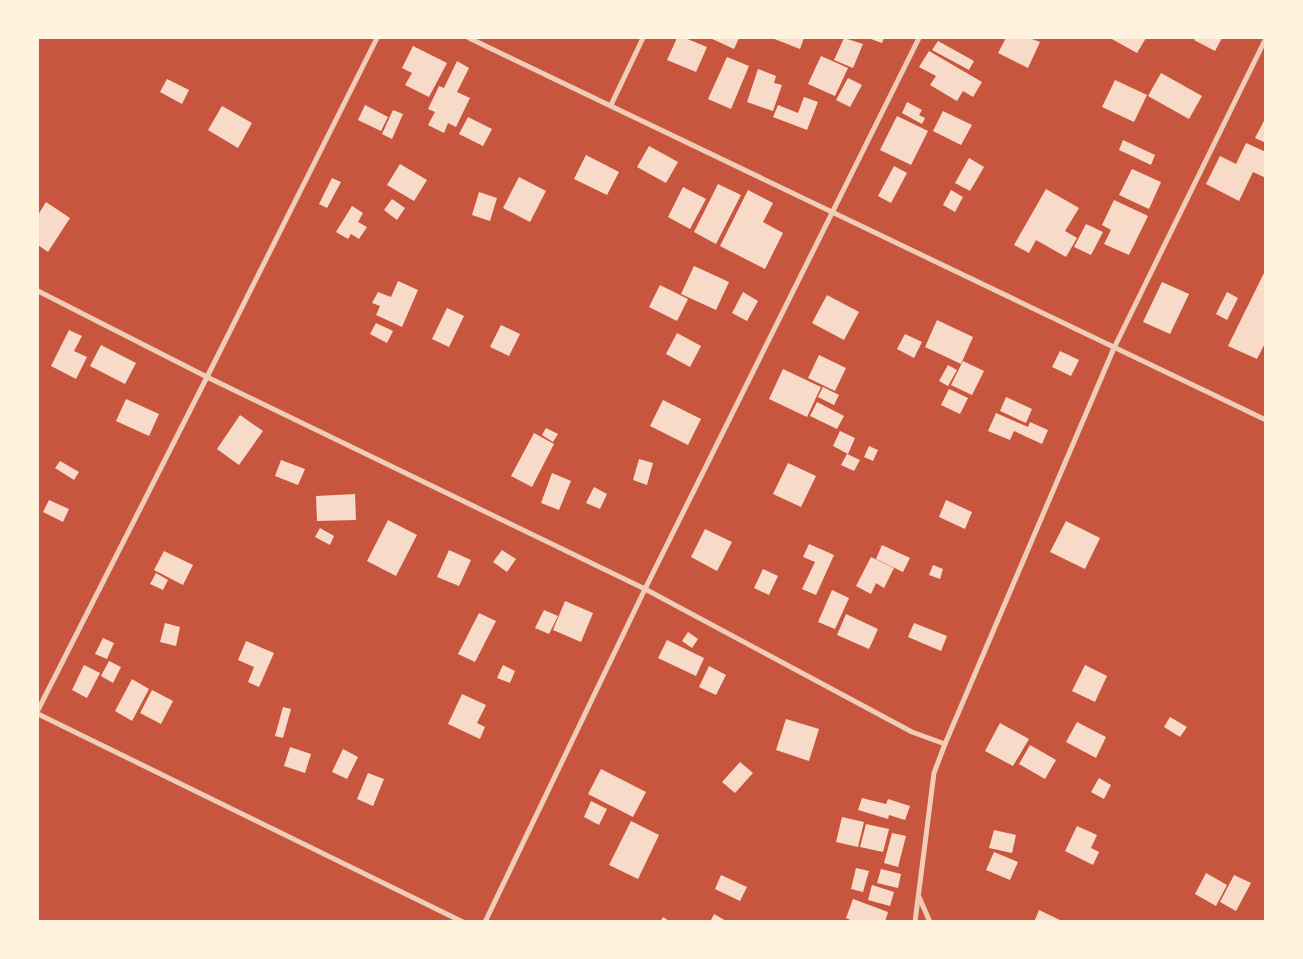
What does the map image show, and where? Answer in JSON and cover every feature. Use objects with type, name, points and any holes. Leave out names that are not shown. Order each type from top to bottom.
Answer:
[{"type":"street","points":[[38,710],[377,38]]},
{"type":"street","points":[[469,38],[611,104],[1266,420]]},
{"type":"street","points":[[611,104],[643,38]]},
{"type":"street","points":[[485,922],[645,589],[919,38]]},
{"type":"street","points":[[914,922],[934,773],[945,744],[1114,348],[1266,38]]},
{"type":"street","points":[[38,291],[207,377],[645,589],[912,732],[945,744]]},
{"type":"street","points":[[38,714],[463,922]]},
{"type":"street","points":[[918,895],[930,922]]},
{"type":"building","points":[[677,38],[685,38],[707,47],[696,72],[667,60]]},
{"type":"building","points":[[710,38],[739,38],[734,49]]},
{"type":"building","points":[[772,38],[804,38],[800,49]]},
{"type":"building","points":[[844,38],[863,44],[853,68],[834,60]]},
{"type":"building","points":[[868,38],[884,38],[882,43]]},
{"type":"building","points":[[1006,38],[1029,38],[1040,42],[1028,68],[998,53]]},
{"type":"building","points":[[1110,38],[1146,38],[1137,53]]},
{"type":"building","points":[[1196,38],[1222,38],[1215,51],[1194,40]]},
{"type":"building","points":[[938,41],[974,61],[969,70],[932,50]]},
{"type":"building","points":[[413,46],[447,63],[429,97],[405,85],[412,73],[402,68]]},
{"type":"building","points":[[929,51],[982,82],[973,97],[963,91],[957,101],[930,85],[936,76],[919,67]]},
{"type":"building","points":[[821,56],[848,68],[835,96],[808,84]]},
{"type":"building","points":[[727,57],[749,66],[731,109],[708,99]]},
{"type":"building","points":[[457,61],[469,68],[457,92],[470,98],[456,127],[448,123],[444,133],[428,125],[435,112],[428,109],[439,86],[444,88]]},
{"type":"building","points":[[758,69],[776,76],[774,83],[782,85],[773,111],[747,102]]},
{"type":"building","points":[[1161,73],[1202,96],[1189,119],[1148,96]]},
{"type":"building","points":[[848,78],[862,85],[850,107],[836,100]]},
{"type":"building","points":[[167,79],[189,90],[182,104],[160,92]]},
{"type":"building","points":[[1115,80],[1147,95],[1134,122],[1102,107]]},
{"type":"building","points":[[804,97],[818,102],[807,130],[773,117],[778,105],[798,113]]},
{"type":"building","points":[[907,102],[922,110],[919,115],[925,118],[922,124],[902,113]]},
{"type":"building","points":[[365,105],[388,117],[381,131],[358,120]]},
{"type":"building","points":[[222,106],[252,123],[238,148],[208,130]]},
{"type":"building","points":[[393,110],[403,114],[392,139],[382,134]]},
{"type":"building","points":[[943,111],[972,125],[961,145],[933,131]]},
{"type":"building","points":[[897,116],[928,131],[911,165],[880,150]]},
{"type":"building","points":[[468,117],[492,129],[483,146],[459,134]]},
{"type":"building","points":[[1266,117],[1266,143],[1255,138]]},
{"type":"building","points":[[1123,140],[1155,155],[1151,165],[1119,150]]},
{"type":"building","points":[[1246,143],[1266,152],[1266,178],[1253,172],[1239,201],[1206,184],[1220,156],[1236,164]]},
{"type":"building","points":[[649,146],[678,162],[666,183],[637,167]]},
{"type":"building","points":[[586,155],[619,172],[607,195],[574,179]]},
{"type":"building","points":[[969,158],[984,167],[970,191],[955,183]]},
{"type":"building","points":[[400,164],[427,180],[414,201],[387,185]]},
{"type":"building","points":[[894,166],[907,173],[891,203],[878,196]]},
{"type":"building","points":[[1132,169],[1161,182],[1149,209],[1119,195]]},
{"type":"building","points":[[519,177],[546,191],[530,222],[503,208]]},
{"type":"building","points":[[332,178],[341,182],[327,208],[319,204]]},
{"type":"building","points":[[718,184],[741,195],[716,244],[694,232]]},
{"type":"building","points":[[683,187],[706,199],[690,229],[668,217]]},
{"type":"building","points":[[1046,189],[1079,208],[1065,231],[1077,238],[1066,257],[1036,240],[1029,253],[1014,245]]},
{"type":"building","points":[[748,190],[773,203],[763,222],[783,233],[765,269],[720,246]]},
{"type":"building","points":[[951,190],[963,197],[955,212],[943,205]]},
{"type":"building","points":[[479,192],[497,198],[490,221],[472,215]]},
{"type":"building","points":[[392,199],[405,208],[397,220],[384,210]]},
{"type":"building","points":[[1114,200],[1148,216],[1129,255],[1104,244],[1111,230],[1102,225]]},
{"type":"building","points":[[46,202],[70,218],[48,252],[38,245],[38,215]]},
{"type":"building","points":[[352,206],[363,213],[358,222],[367,227],[359,239],[351,234],[348,239],[336,232]]},
{"type":"building","points":[[1086,224],[1103,232],[1091,255],[1074,247]]},
{"type":"building","points":[[694,266],[729,282],[716,310],[681,294]]},
{"type":"building","points":[[1266,269],[1266,341],[1257,359],[1228,346]]},
{"type":"building","points":[[398,281],[418,290],[402,327],[376,315],[380,306],[372,303],[378,292],[391,297]]},
{"type":"building","points":[[1162,282],[1189,294],[1170,334],[1143,322]]},
{"type":"building","points":[[660,285],[688,299],[677,321],[649,307]]},
{"type":"building","points":[[743,292],[758,301],[747,321],[732,313]]},
{"type":"building","points":[[1227,292],[1238,298],[1227,320],[1216,314]]},
{"type":"building","points":[[827,295],[859,312],[844,340],[812,323]]},
{"type":"building","points":[[447,308],[464,316],[449,347],[432,339]]},
{"type":"building","points":[[937,320],[973,337],[961,364],[925,347]]},
{"type":"building","points":[[376,323],[393,331],[387,343],[370,334]]},
{"type":"building","points":[[501,325],[520,334],[509,356],[490,347]]},
{"type":"building","points":[[69,330],[82,336],[74,351],[87,357],[76,379],[51,366]]},
{"type":"building","points":[[677,333],[701,346],[690,367],[666,354]]},
{"type":"building","points":[[905,334],[922,342],[914,358],[897,349]]},
{"type":"building","points":[[101,345],[136,363],[125,384],[90,366]]},
{"type":"building","points":[[1060,351],[1079,360],[1071,376],[1052,367]]},
{"type":"building","points":[[819,355],[846,368],[835,391],[808,378]]},
{"type":"building","points":[[963,361],[984,371],[972,395],[951,385]]},
{"type":"building","points":[[948,365],[957,370],[948,386],[939,381]]},
{"type":"building","points":[[783,369],[821,387],[807,417],[769,399]]},
{"type":"building","points":[[823,387],[839,395],[834,405],[818,397]]},
{"type":"building","points":[[949,389],[968,398],[960,414],[941,405]]},
{"type":"building","points":[[1006,397],[1032,409],[1026,423],[1000,411]]},
{"type":"building","points":[[126,399],[159,414],[149,436],[116,421]]},
{"type":"building","points":[[663,400],[701,419],[688,445],[650,426]]},
{"type":"building","points":[[817,402],[844,416],[837,429],[810,416]]},
{"type":"building","points":[[996,413],[1028,427],[1030,422],[1048,430],[1042,444],[1014,431],[1010,440],[988,431]]},
{"type":"building","points":[[240,415],[263,431],[239,465],[217,449]]},
{"type":"building","points":[[546,428],[558,434],[553,442],[542,435]]},
{"type":"building","points":[[840,431],[855,438],[848,454],[833,446]]},
{"type":"building","points":[[534,433],[554,444],[532,487],[511,476]]},
{"type":"building","points":[[869,446],[878,450],[873,461],[864,457]]},
{"type":"building","points":[[847,454],[860,460],[854,471],[841,465]]},
{"type":"building","points":[[639,459],[653,463],[647,485],[633,480]]},
{"type":"building","points":[[281,460],[305,469],[298,485],[275,476]]},
{"type":"building","points":[[60,461],[79,472],[74,480],[55,468]]},
{"type":"building","points":[[788,463],[816,476],[801,507],[773,494]]},
{"type":"building","points":[[552,473],[571,481],[559,510],[541,503]]},
{"type":"building","points":[[594,487],[607,494],[600,509],[586,503]]},
{"type":"building","points":[[355,494],[356,520],[317,521],[316,496]]},
{"type":"building","points":[[49,500],[69,509],[63,522],[43,512]]},
{"type":"building","points":[[946,500],[972,512],[965,529],[939,517]]},
{"type":"building","points":[[388,520],[417,535],[396,576],[367,561]]},
{"type":"building","points":[[1066,521],[1100,538],[1085,569],[1050,552]]},
{"type":"building","points":[[320,528],[334,536],[330,545],[315,537]]},
{"type":"building","points":[[705,529],[732,542],[717,571],[691,557]]},
{"type":"building","points":[[809,544],[834,555],[816,595],[802,589],[815,562],[803,557]]},
{"type":"building","points":[[882,545],[910,558],[903,572],[876,559]]},
{"type":"building","points":[[449,550],[471,560],[459,586],[437,577]]},
{"type":"building","points":[[502,550],[516,559],[507,572],[493,562]]},
{"type":"building","points":[[164,551],[193,565],[183,585],[154,570]]},
{"type":"building","points":[[871,557],[894,568],[884,588],[876,583],[871,594],[856,586]]},
{"type":"building","points":[[933,565],[943,569],[940,579],[929,575]]},
{"type":"building","points":[[763,569],[778,576],[769,595],[754,588]]},
{"type":"building","points":[[156,573],[168,580],[163,590],[150,584]]},
{"type":"building","points":[[832,590],[849,598],[835,629],[818,622]]},
{"type":"building","points":[[565,601],[593,613],[581,642],[553,630]]},
{"type":"building","points":[[544,610],[558,616],[549,634],[535,628]]},
{"type":"building","points":[[479,613],[496,621],[475,662],[458,654]]},
{"type":"building","points":[[846,614],[878,629],[869,649],[837,635]]},
{"type":"building","points":[[165,623],[180,627],[176,646],[160,642]]},
{"type":"building","points":[[914,623],[947,636],[941,651],[908,637]]},
{"type":"building","points":[[688,632],[698,639],[692,648],[682,641]]},
{"type":"building","points":[[103,638],[114,643],[107,659],[95,654]]},
{"type":"building","points":[[667,640],[704,658],[696,676],[658,658]]},
{"type":"building","points":[[246,641],[274,653],[259,687],[248,682],[254,667],[238,660]]},
{"type":"building","points":[[109,661],[121,667],[113,683],[101,676]]},
{"type":"building","points":[[84,665],[100,673],[87,698],[72,690]]},
{"type":"building","points":[[503,665],[515,671],[510,683],[497,678]]},
{"type":"building","points":[[1085,665],[1107,676],[1095,702],[1072,691]]},
{"type":"building","points":[[709,666],[726,675],[716,695],[699,687]]},
{"type":"building","points":[[132,679],[149,689],[132,721],[115,711]]},
{"type":"building","points":[[152,690],[173,701],[161,724],[140,713]]},
{"type":"building","points":[[462,694],[486,705],[477,723],[485,727],[480,739],[448,724]]},
{"type":"building","points":[[283,707],[291,709],[283,738],[275,736]]},
{"type":"building","points":[[1170,717],[1187,727],[1180,737],[1164,727]]},
{"type":"building","points":[[786,719],[819,729],[809,761],[776,750]]},
{"type":"building","points":[[1077,722],[1106,737],[1096,758],[1066,742]]},
{"type":"building","points":[[1000,723],[1029,739],[1013,766],[985,751]]},
{"type":"building","points":[[1030,745],[1056,760],[1045,779],[1019,764]]},
{"type":"building","points":[[290,747],[311,754],[305,773],[284,766]]},
{"type":"building","points":[[343,749],[358,757],[347,779],[332,772]]},
{"type":"building","points":[[740,762],[753,773],[735,793],[722,782]]},
{"type":"building","points":[[601,769],[646,792],[633,817],[588,794]]},
{"type":"building","points":[[368,773],[384,779],[373,806],[357,799]]},
{"type":"building","points":[[1099,778],[1111,785],[1104,799],[1091,792]]},
{"type":"building","points":[[862,798],[886,804],[888,799],[910,806],[905,820],[889,815],[888,819],[858,810]]},
{"type":"building","points":[[591,801],[607,809],[599,825],[584,817]]},
{"type":"building","points":[[842,817],[864,822],[858,847],[836,842]]},
{"type":"building","points":[[631,821],[659,835],[638,879],[609,865]]},
{"type":"building","points":[[866,824],[889,829],[883,852],[860,847]]},
{"type":"building","points":[[1077,826],[1097,835],[1091,848],[1099,852],[1093,865],[1065,851]]},
{"type":"building","points":[[994,830],[1016,835],[1012,853],[989,848]]},
{"type":"building","points":[[892,833],[906,836],[898,867],[884,863]]},
{"type":"building","points":[[994,852],[1018,862],[1010,880],[986,870]]},
{"type":"building","points":[[856,868],[869,871],[863,892],[851,889]]},
{"type":"building","points":[[881,869],[901,874],[898,888],[877,883]]},
{"type":"building","points":[[1206,873],[1227,885],[1216,906],[1195,894]]},
{"type":"building","points":[[721,875],[747,887],[740,901],[715,889]]},
{"type":"building","points":[[1234,875],[1251,883],[1236,911],[1220,902]]},
{"type":"building","points":[[872,885],[894,892],[890,906],[868,900]]},
{"type":"building","points":[[853,899],[888,912],[885,922],[855,922],[846,918]]},
{"type":"building","points":[[1039,910],[1064,922],[1034,922]]},
{"type":"building","points":[[714,914],[728,922],[710,922]]},
{"type":"building","points":[[663,917],[671,922],[660,922]]}]
